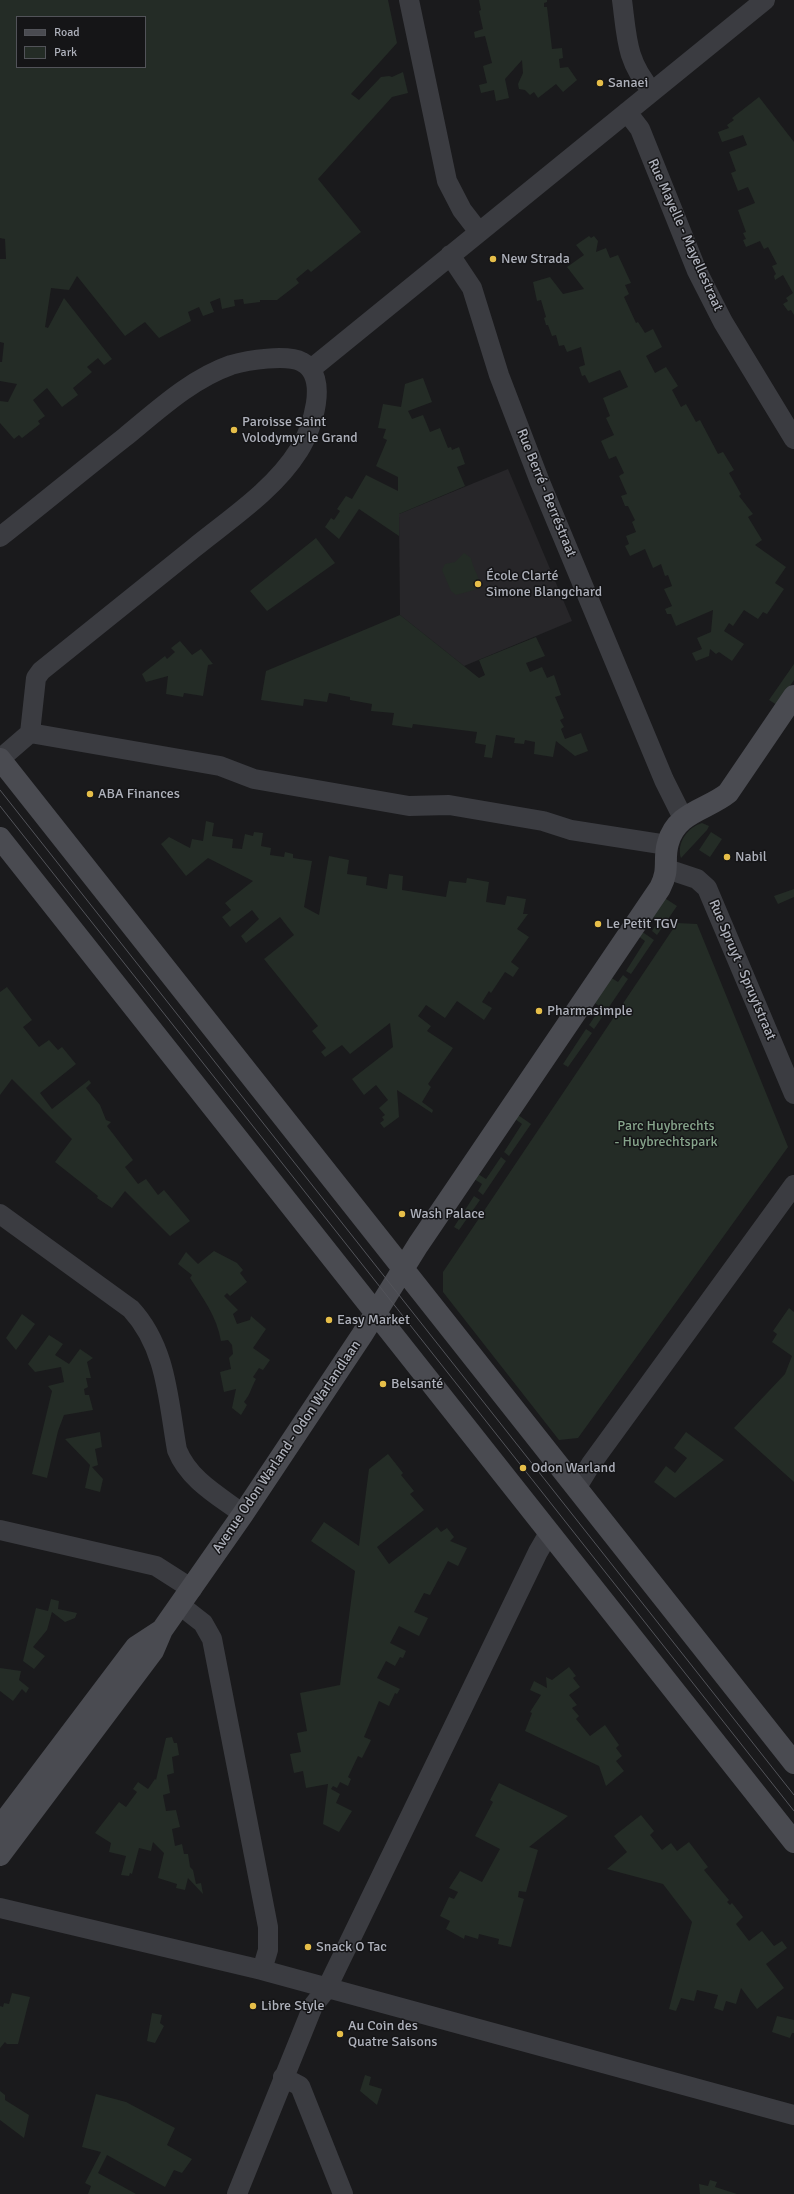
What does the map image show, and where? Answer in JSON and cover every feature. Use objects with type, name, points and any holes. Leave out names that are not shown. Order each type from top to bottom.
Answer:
[{"type":"street","points":[[408,0],[447,181],[462,210],[479,232]]},
{"type":"street","points":[[622,0],[630,55],[639,76],[652,91]]},
{"type":"street","points":[[311,369],[765,0]]},
{"type":"street","name":"Rue Mayelle - Mayellestraat","points":[[627,112],[640,129],[678,227],[723,322],[794,439]]},
{"type":"street","name":"Rue Berré - Berréstraat","points":[[450,255],[472,288],[499,375],[540,482],[664,780],[683,818]]},
{"type":"street","points":[[0,537],[170,400],[204,377],[232,365],[268,359],[287,358],[302,362],[311,369],[317,392],[313,421],[300,449],[279,477],[245,507],[40,671],[36,678],[30,733],[0,759],[794,1763]]},
{"type":"street","name":"Avenue Odon Warland - Odon Warlandlaan","points":[[0,1855],[149,1657],[162,1630],[243,1514],[403,1269],[660,888],[667,869],[667,845],[675,828],[683,818],[728,793],[794,696]]},
{"type":"street","points":[[30,733],[220,766],[262,780],[409,806],[449,805],[543,821],[571,830],[667,845]]},
{"type":"street","points":[[0,838],[794,1842]]},
{"type":"street","name":"Rue Spruyt - Spruytstraat","points":[[667,869],[697,879],[707,888],[794,1094]]},
{"type":"street","points":[[577,1487],[591,1464],[794,1185]]},
{"type":"street","points":[[0,1214],[131,1309],[140,1318],[158,1351],[177,1450],[182,1462],[196,1478],[243,1514]]},
{"type":"street","points":[[0,1530],[156,1566],[186,1597],[203,1623],[212,1639],[268,1927],[268,1950],[262,1970]]},
{"type":"street","points":[[237,2194],[283,2077],[313,2006],[326,1988],[534,1559],[549,1532]]},
{"type":"street","name":"Avenue Odon Warland - Odon Warlandlaan","points":[[0,1827],[136,1647],[162,1630]]},
{"type":"street","points":[[0,1908],[262,1970],[794,2115]]},
{"type":"street","points":[[283,2077],[300,2086],[343,2194]]},
{"type":"shaded area","name":"École Clarté Simone Blangchard","points":[[508,469],[572,621],[464,666],[400,615],[399,514]]},
{"type":"green space","points":[[0,0],[388,0],[397,43],[351,94],[359,100],[381,77],[392,77],[403,72],[408,93],[392,97],[318,179],[361,232],[311,272],[308,269],[296,279],[299,283],[277,300],[260,300],[260,302],[244,304],[243,299],[234,300],[235,306],[222,309],[220,298],[210,302],[214,312],[203,316],[199,307],[188,312],[191,321],[159,338],[145,322],[125,336],[77,276],[69,290],[51,288],[45,327],[48,328],[64,298],[112,359],[104,365],[98,358],[87,367],[92,372],[73,388],[78,395],[62,407],[47,388],[33,400],[45,416],[38,421],[40,424],[22,438],[19,435],[14,439],[0,423],[0,401],[8,402],[17,384],[0,381],[0,362],[2,362],[4,343],[0,342],[0,259],[6,259],[5,239],[0,238]]},
{"type":"green space","points":[[479,0],[547,0],[547,2],[544,3],[544,7],[547,7],[552,49],[562,48],[563,58],[559,59],[560,68],[568,67],[577,80],[563,92],[556,84],[538,98],[534,92],[530,95],[525,90],[519,89],[518,84],[523,73],[522,60],[505,79],[509,98],[496,101],[494,90],[481,93],[479,85],[487,83],[483,66],[492,63],[485,36],[475,38],[474,32],[483,29],[479,11],[481,10]]},
{"type":"green space","points":[[759,97],[794,142],[794,315],[791,310],[788,311],[783,304],[788,301],[786,298],[793,293],[783,275],[775,280],[774,276],[776,274],[772,266],[777,264],[768,247],[764,249],[760,241],[746,247],[743,240],[746,239],[743,233],[746,232],[738,210],[755,203],[748,187],[738,191],[731,173],[736,171],[729,152],[747,145],[743,135],[722,142],[718,132],[729,128],[727,125],[734,120],[732,118]]},
{"type":"green space","points":[[589,236],[591,238],[594,236],[598,241],[596,252],[606,248],[610,258],[618,255],[631,283],[625,285],[629,294],[624,297],[636,323],[638,322],[645,333],[653,329],[662,347],[646,356],[655,373],[666,367],[678,386],[672,390],[681,407],[686,404],[696,422],[700,420],[718,454],[723,452],[734,470],[729,473],[741,494],[739,496],[753,514],[748,517],[762,540],[755,545],[786,567],[775,583],[784,589],[767,614],[763,612],[758,619],[744,610],[733,626],[729,623],[724,631],[744,644],[732,661],[719,652],[716,654],[710,649],[709,656],[696,661],[692,653],[702,649],[697,638],[711,632],[713,610],[676,626],[671,614],[667,614],[665,609],[672,606],[664,589],[672,586],[668,575],[665,576],[661,564],[653,568],[645,549],[630,556],[625,546],[629,544],[626,536],[636,532],[632,522],[635,520],[628,506],[625,506],[621,496],[627,494],[619,476],[624,473],[616,456],[609,459],[601,441],[614,435],[606,418],[610,416],[603,398],[628,387],[620,370],[589,383],[585,375],[582,376],[579,367],[585,365],[581,347],[567,352],[564,345],[559,346],[556,335],[552,336],[548,325],[546,325],[544,318],[546,317],[541,300],[537,301],[533,282],[550,277],[563,294],[584,289],[567,267],[584,255],[576,245]]},
{"type":"green space","points":[[423,378],[432,402],[408,411],[412,419],[423,415],[430,432],[440,428],[448,448],[451,447],[452,450],[459,447],[465,464],[457,467],[465,486],[399,514],[399,536],[359,509],[339,539],[325,527],[331,518],[334,520],[340,511],[337,509],[346,496],[352,499],[366,475],[398,491],[398,477],[376,466],[387,440],[383,438],[386,429],[378,428],[383,404],[401,407],[405,384]]},
{"type":"green space","points":[[316,538],[335,563],[267,611],[250,591]]},
{"type":"green space","points":[[464,553],[471,558],[480,585],[474,590],[456,595],[451,591],[442,570],[445,564],[455,562]]},
{"type":"green space","points":[[400,615],[479,678],[485,675],[479,660],[536,637],[545,656],[526,663],[530,672],[542,667],[547,678],[554,675],[561,695],[555,697],[564,718],[560,720],[564,727],[561,729],[565,739],[581,733],[588,751],[575,756],[556,741],[553,757],[534,754],[535,742],[525,740],[524,744],[514,743],[515,738],[496,735],[492,758],[484,757],[486,745],[475,743],[477,732],[413,724],[412,728],[392,725],[394,713],[371,711],[372,704],[350,700],[350,697],[329,693],[327,702],[304,699],[303,706],[261,700],[266,671]]},
{"type":"green space","points":[[180,641],[192,655],[201,649],[213,664],[208,665],[203,696],[184,693],[183,697],[166,694],[168,676],[146,682],[142,674],[165,656],[167,659],[175,652],[171,648]]},
{"type":"green space","points":[[794,664],[794,680],[777,705],[769,700]]},
{"type":"green space","points":[[206,821],[214,823],[212,836],[233,839],[232,848],[242,849],[245,834],[253,836],[254,832],[263,833],[261,846],[271,848],[270,855],[284,857],[285,852],[293,854],[293,858],[312,861],[304,907],[319,915],[329,856],[349,860],[347,874],[367,877],[366,885],[387,889],[389,874],[403,876],[402,890],[446,897],[449,881],[466,883],[467,878],[489,882],[486,902],[505,905],[507,896],[526,899],[523,914],[528,914],[517,929],[529,937],[511,962],[519,968],[513,977],[505,972],[491,993],[489,991],[482,1002],[492,1008],[484,1020],[457,1001],[445,1018],[426,1005],[418,1016],[431,1026],[427,1031],[453,1048],[428,1084],[431,1087],[422,1102],[433,1110],[432,1113],[397,1090],[399,1117],[384,1128],[380,1123],[384,1120],[382,1117],[385,1115],[379,1108],[388,1100],[376,1085],[364,1095],[352,1079],[393,1047],[390,1023],[350,1054],[342,1045],[325,1057],[321,1052],[326,1048],[312,1031],[318,1026],[264,959],[294,935],[280,917],[246,943],[241,936],[259,919],[252,910],[230,927],[222,917],[231,910],[225,903],[253,881],[208,858],[186,876],[161,844],[169,837],[190,848],[192,839],[203,841]]},
{"type":"green space","points":[[702,823],[709,826],[707,830],[681,858],[680,847],[684,836],[692,828]]},
{"type":"green space","points":[[711,832],[722,839],[710,857],[699,850]]},
{"type":"green space","points":[[794,889],[794,897],[778,904],[774,896]]},
{"type":"green space","points":[[663,897],[677,906],[657,935],[652,931],[657,923],[650,918]]},
{"type":"green space","name":"Parc Huybrechts - Huybrechtspark","points":[[677,923],[697,924],[788,1147],[578,1438],[559,1440],[443,1292],[443,1272]]},
{"type":"green space","points":[[641,931],[654,940],[631,974],[626,971],[645,941],[638,936]]},
{"type":"green space","points":[[623,975],[628,979],[594,1029],[589,1025],[601,1007],[593,1002],[610,977],[618,982]]},
{"type":"green space","points":[[7,987],[32,1020],[23,1027],[39,1047],[49,1040],[58,1050],[62,1047],[76,1064],[40,1093],[52,1109],[89,1080],[91,1083],[86,1088],[100,1105],[106,1120],[111,1122],[107,1126],[133,1160],[125,1167],[138,1184],[146,1179],[158,1195],[164,1190],[190,1221],[170,1236],[125,1191],[112,1208],[97,1198],[98,1196],[55,1162],[72,1139],[12,1079],[0,1095],[0,992]]},
{"type":"green space","points":[[586,1029],[592,1033],[568,1067],[563,1064]]},
{"type":"green space","points":[[518,1115],[531,1124],[509,1156],[504,1152],[522,1124],[515,1119]]},
{"type":"green space","points":[[501,1157],[506,1161],[483,1195],[478,1191],[482,1184],[474,1179],[478,1174],[486,1179]]},
{"type":"green space","points":[[474,1196],[480,1200],[459,1230],[454,1227]]},
{"type":"green space","points":[[214,1251],[237,1263],[243,1270],[240,1273],[247,1282],[230,1296],[227,1293],[224,1296],[238,1310],[233,1314],[237,1324],[250,1320],[251,1316],[266,1329],[253,1348],[270,1360],[263,1370],[259,1368],[253,1377],[256,1379],[244,1402],[247,1405],[241,1415],[232,1408],[236,1389],[224,1392],[220,1372],[231,1369],[229,1358],[233,1354],[232,1345],[228,1340],[221,1341],[213,1316],[190,1278],[192,1275],[178,1264],[186,1252],[198,1264]]},
{"type":"green space","points":[[789,1308],[794,1312],[794,1482],[734,1428],[785,1374],[792,1356],[772,1342],[777,1334],[773,1331]]},
{"type":"green space","points":[[22,1314],[35,1324],[16,1350],[6,1338]]},
{"type":"green space","points":[[49,1335],[63,1344],[55,1355],[69,1364],[80,1349],[93,1358],[87,1362],[91,1378],[86,1378],[88,1387],[84,1389],[85,1395],[89,1395],[93,1410],[64,1415],[58,1431],[47,1478],[32,1474],[52,1391],[48,1386],[64,1382],[61,1367],[35,1372],[28,1364]]},
{"type":"green space","points":[[100,1432],[102,1447],[95,1449],[98,1465],[92,1467],[103,1479],[100,1492],[85,1488],[90,1465],[65,1439]]},
{"type":"green space","points":[[686,1432],[724,1460],[675,1498],[654,1482],[666,1466],[675,1473],[687,1458],[674,1448]]},
{"type":"green space","points":[[388,1454],[403,1473],[401,1475],[414,1491],[410,1494],[424,1510],[377,1547],[389,1564],[437,1527],[441,1532],[447,1528],[454,1537],[450,1541],[467,1548],[458,1566],[448,1561],[430,1595],[424,1593],[414,1612],[428,1618],[419,1636],[399,1626],[390,1643],[406,1651],[403,1658],[400,1657],[395,1666],[386,1661],[377,1678],[400,1689],[397,1694],[395,1693],[389,1706],[379,1701],[364,1737],[371,1740],[362,1758],[358,1756],[348,1777],[351,1779],[348,1786],[340,1782],[337,1788],[333,1786],[331,1789],[340,1794],[336,1803],[352,1811],[339,1832],[323,1824],[328,1784],[306,1788],[303,1771],[294,1773],[290,1754],[301,1752],[297,1733],[307,1731],[300,1693],[340,1685],[355,1571],[311,1541],[324,1522],[359,1546],[369,1469]]},
{"type":"green space","points":[[51,1599],[59,1601],[58,1609],[77,1613],[75,1618],[65,1622],[52,1612],[47,1630],[33,1647],[45,1656],[34,1669],[23,1661],[36,1608],[48,1611]]},
{"type":"green space","points":[[569,1667],[576,1676],[573,1678],[580,1687],[569,1695],[577,1705],[572,1708],[579,1716],[576,1719],[590,1736],[605,1725],[619,1745],[616,1748],[622,1756],[616,1761],[624,1771],[606,1786],[599,1766],[525,1731],[532,1713],[530,1712],[541,1695],[530,1690],[534,1681],[547,1688],[546,1677],[552,1680]]},
{"type":"green space","points":[[0,1668],[21,1671],[19,1680],[29,1688],[26,1693],[22,1689],[13,1701],[0,1691]]},
{"type":"green space","points":[[172,1737],[174,1743],[177,1743],[179,1755],[172,1757],[174,1773],[167,1775],[170,1793],[163,1795],[166,1811],[176,1810],[180,1827],[172,1829],[175,1846],[182,1844],[184,1854],[188,1854],[190,1867],[193,1870],[196,1884],[201,1883],[203,1894],[188,1878],[185,1890],[176,1888],[177,1884],[158,1878],[164,1853],[153,1842],[151,1851],[139,1848],[132,1874],[130,1873],[129,1876],[121,1875],[126,1856],[109,1852],[111,1843],[95,1833],[119,1802],[126,1807],[137,1792],[133,1789],[138,1782],[148,1789],[155,1779],[156,1780],[166,1738]]},
{"type":"green space","points":[[499,1783],[568,1816],[529,1847],[538,1850],[526,1892],[519,1891],[518,1897],[524,1899],[511,1947],[498,1944],[499,1939],[479,1934],[478,1939],[465,1935],[464,1939],[446,1929],[450,1921],[440,1916],[449,1897],[454,1899],[458,1892],[449,1888],[460,1871],[482,1882],[500,1849],[475,1836],[493,1802],[490,1800]]},
{"type":"green space","points":[[641,1815],[654,1831],[650,1835],[662,1850],[671,1843],[677,1851],[689,1842],[708,1867],[704,1870],[729,1900],[727,1902],[730,1905],[732,1903],[743,1917],[736,1924],[749,1941],[762,1931],[774,1946],[782,1941],[787,1948],[766,1964],[784,1988],[757,2009],[741,1988],[736,2004],[726,2001],[723,2011],[714,2008],[718,1995],[697,1990],[694,2001],[681,1998],[676,2011],[669,2009],[692,1922],[663,1884],[607,1869],[627,1852],[614,1836]]},
{"type":"green space","points":[[12,1993],[30,1997],[18,2044],[7,2044],[5,2042],[0,2048],[0,2006],[3,2007],[4,2003],[9,2004]]},
{"type":"green space","points":[[152,2013],[162,2015],[160,2023],[164,2026],[155,2043],[147,2041]]},
{"type":"green space","points":[[777,2016],[794,2020],[794,2033],[792,2033],[790,2038],[772,2032]]},
{"type":"green space","points":[[365,2075],[371,2077],[369,2085],[382,2089],[377,2105],[360,2091]]},
{"type":"green space","points":[[0,2091],[5,2095],[5,2100],[29,2115],[24,2138],[0,2120]]},
{"type":"green space","points":[[96,2094],[126,2102],[175,2128],[167,2145],[192,2159],[182,2173],[174,2170],[165,2187],[107,2155],[98,2173],[136,2194],[88,2194],[91,2186],[85,2183],[101,2152],[82,2147]]},
{"type":"green space","points":[[710,2180],[717,2182],[715,2187],[737,2194],[700,2194],[699,2184],[708,2186]]},
{"type":"tram line","points":[[0,790],[794,1795]]},
{"type":"tram line","points":[[0,806],[794,1811]]},
{"type":"place","name":"Sanaei","points":[[600,83]]},
{"type":"place","name":"New Strada","points":[[493,259]]},
{"type":"place","name":"Paroisse Saint Volodymyr le Grand","points":[[234,430]]},
{"type":"place","name":"École Clarté Simone Blangchard","points":[[478,584]]},
{"type":"place","name":"ABA Finances","points":[[90,794]]},
{"type":"place","name":"Nabil","points":[[727,857]]},
{"type":"place","name":"Le Petit TGV","points":[[598,924]]},
{"type":"place","name":"Pharmasimple","points":[[539,1011]]},
{"type":"place","name":"Wash Palace","points":[[402,1214]]},
{"type":"place","name":"Easy Market","points":[[329,1320]]},
{"type":"place","name":"Belsanté","points":[[383,1384]]},
{"type":"place","name":"Odon Warland","points":[[523,1468]]},
{"type":"place","name":"Snack O Tac","points":[[308,1947]]},
{"type":"place","name":"Libre Style","points":[[253,2006]]},
{"type":"place","name":"Au Coin des Quatre Saisons","points":[[340,2034]]}]
